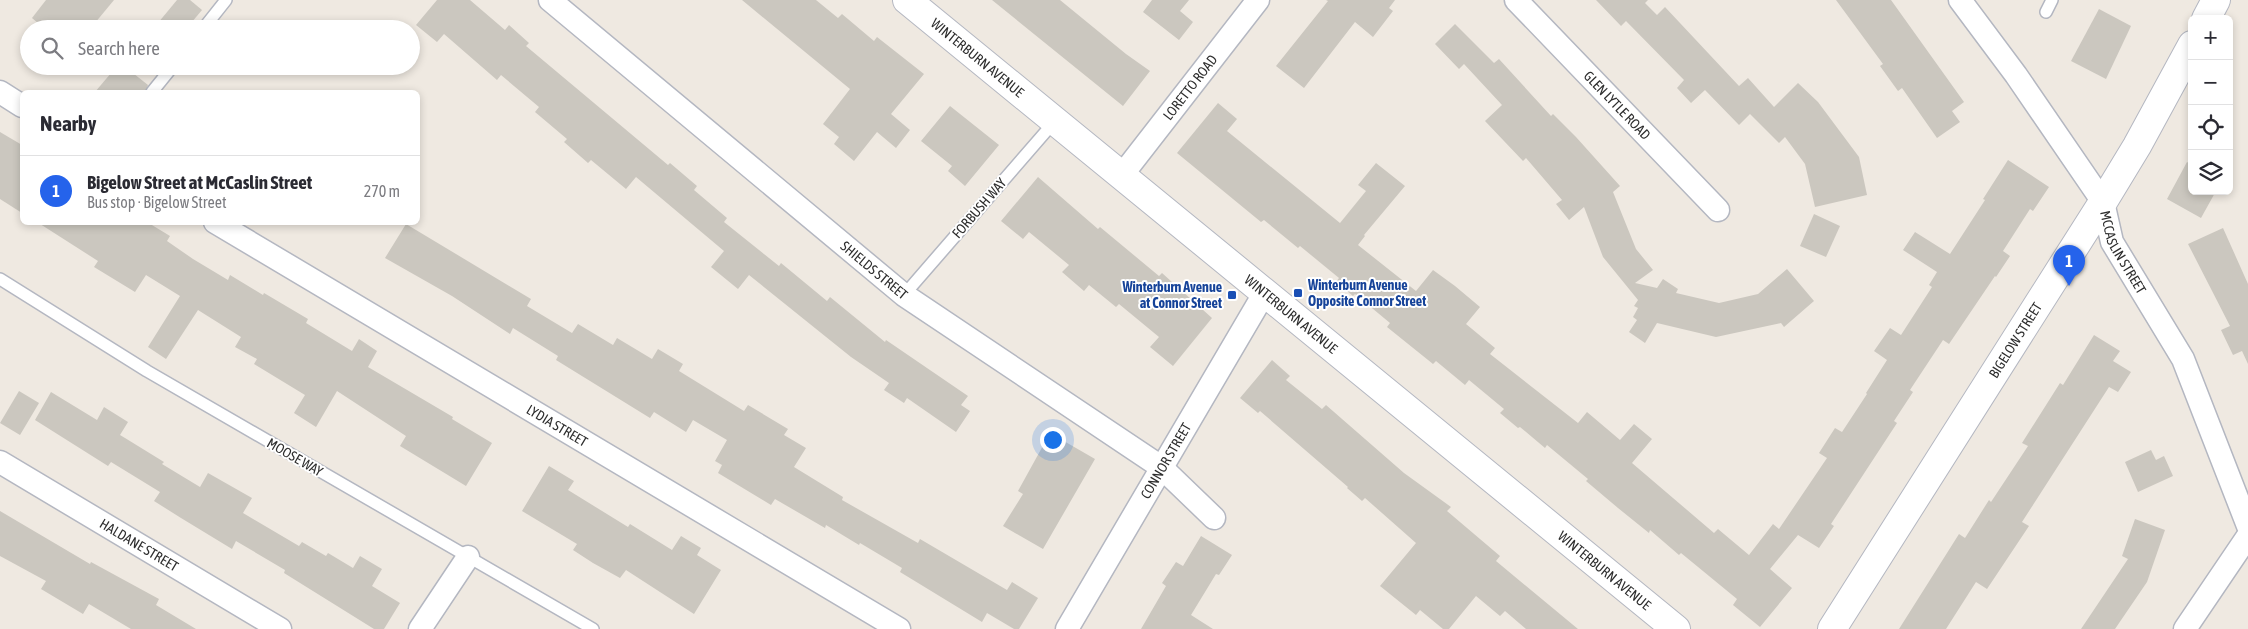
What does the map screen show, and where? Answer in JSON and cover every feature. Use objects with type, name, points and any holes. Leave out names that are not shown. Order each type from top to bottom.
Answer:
[{"type":"street","name":"SHIELDS STREET","points":[[550,0],[904,294],[1161,467],[1214,518]]},
{"type":"street","name":"WINTERBURN AVENUE","points":[[907,0],[1676,629]]},
{"type":"street","name":"LORETTO ROAD","points":[[1122,175],[1258,0]]},
{"type":"street","name":"GLEN LYTLE ROAD","points":[[1516,0],[1718,210]]},
{"type":"street","name":"MCCASLIN STREET","points":[[1960,0],[2016,75],[2103,202],[2112,242],[2183,359],[2248,526]]},
{"type":"street","points":[[2208,15],[2216,0]]},
{"type":"street","name":"BIGELOW STREET","points":[[1832,629],[2103,202],[2137,146],[2188,52]]},
{"type":"street","points":[[0,92],[20,105]]},
{"type":"street","name":"LYDIA STREET","points":[[219,225],[899,629]]},
{"type":"street","name":"CONNOR STREET","points":[[1067,629],[1265,292]]},
{"type":"street","name":"HALDANE STREET","points":[[0,462],[280,629]]},
{"type":"street","points":[[2185,629],[2248,536]]},
{"type":"street","points":[[420,629],[468,557]]},
{"type":"lane","points":[[210,20],[226,0]]},
{"type":"lane","points":[[2046,12],[2052,0]]},
{"type":"lane","points":[[154,90],[166,75]]},
{"type":"lane","name":"FORBUSH WAY","points":[[904,294],[1055,121]]},
{"type":"lane","name":"MOOSE WAY","points":[[0,279],[146,371],[593,629]]},
{"type":"building","points":[[46,0],[114,0],[97,20],[34,20],[32,18]]},
{"type":"building","points":[[177,0],[190,0],[202,10],[194,20],[160,20]]},
{"type":"building","points":[[437,0],[470,0],[505,30],[509,25],[529,43],[526,46],[668,165],[670,163],[697,186],[694,190],[727,218],[724,222],[779,266],[781,263],[827,301],[830,297],[885,342],[886,340],[968,396],[961,405],[970,411],[956,432],[907,398],[904,403],[884,390],[889,383],[851,357],[749,275],[738,289],[711,267],[724,251],[636,177],[626,189],[591,160],[588,163],[564,142],[567,139],[535,112],[539,107],[501,75],[497,80],[444,34],[437,42],[420,28],[420,20]]},
{"type":"building","points":[[742,0],[816,0],[838,18],[842,14],[874,41],[877,37],[924,74],[891,114],[910,130],[896,148],[877,132],[854,161],[834,144],[839,137],[823,124],[850,89]]},
{"type":"building","points":[[992,0],[1060,0],[1126,54],[1150,71],[1123,106]]},
{"type":"building","points":[[1152,0],[1189,0],[1180,11],[1193,22],[1179,40],[1143,12]]},
{"type":"building","points":[[1326,0],[1395,0],[1389,8],[1393,11],[1373,37],[1355,22],[1304,88],[1276,66],[1328,1]]},
{"type":"building","points":[[1596,0],[1648,0],[1645,3],[1657,15],[1665,7],[1739,86],[1748,78],[1774,107],[1798,83],[1818,102],[1859,157],[1867,195],[1815,207],[1805,164],[1785,137],[1779,143],[1750,114],[1739,125],[1705,90],[1691,103],[1677,88],[1684,80],[1626,21],[1621,26]]},
{"type":"building","points":[[1836,0],[1891,0],[1964,102],[1952,111],[1960,122],[1937,138],[1902,88],[1898,91],[1880,66],[1883,64]]},
{"type":"building","points":[[2099,9],[2131,26],[2106,79],[2071,61]]},
{"type":"building","points":[[1455,24],[1494,63],[1499,59],[1551,116],[1553,114],[1576,137],[1620,186],[1613,192],[1636,249],[1653,270],[1635,283],[1657,288],[1663,279],[1678,289],[1676,293],[1719,303],[1758,294],[1787,269],[1814,301],[1784,327],[1781,323],[1716,337],[1657,323],[1645,343],[1629,332],[1637,320],[1633,317],[1638,308],[1634,306],[1638,300],[1603,257],[1584,207],[1569,220],[1556,204],[1562,200],[1526,158],[1523,161],[1485,121],[1502,105],[1464,64],[1459,69],[1435,44]]},
{"type":"building","points":[[109,75],[135,75],[148,85],[146,90],[97,90]]},
{"type":"building","points":[[1218,103],[1237,119],[1227,131],[1340,223],[1366,191],[1358,185],[1376,163],[1405,186],[1364,235],[1358,245],[1416,291],[1433,270],[1455,286],[1480,307],[1466,324],[1495,348],[1490,354],[1578,423],[1587,412],[1620,440],[1634,424],[1652,439],[1632,463],[1714,533],[1718,529],[1749,555],[1773,524],[1779,529],[1827,458],[1819,453],[1835,428],[1842,432],[1867,394],[1887,360],[1874,351],[1890,328],[1901,335],[1932,287],[1929,285],[1937,272],[1903,250],[1915,232],[1950,254],[2008,160],[2049,187],[2033,211],[2030,209],[2003,251],[2010,256],[1996,277],[1949,344],[1943,340],[1910,390],[1913,392],[1894,421],[1897,423],[1831,524],[1834,526],[1819,548],[1798,535],[1770,569],[1792,588],[1760,627],[1733,605],[1737,599],[1681,553],[1679,555],[1650,530],[1649,533],[1618,508],[1586,481],[1588,479],[1547,445],[1545,448],[1520,427],[1518,428],[1500,413],[1504,409],[1469,380],[1465,385],[1436,361],[1433,364],[1387,327],[1390,323],[1355,294],[1353,296],[1336,282],[1339,278],[1264,220],[1261,222],[1177,153]]},
{"type":"building","points":[[950,106],[999,145],[965,186],[948,171],[952,166],[921,141]]},
{"type":"building","points":[[0,132],[20,144],[20,212],[0,199]]},
{"type":"building","points":[[2187,162],[2188,195],[2214,195],[2201,218],[2167,199]]},
{"type":"building","points":[[1038,177],[1098,229],[1100,227],[1159,276],[1162,273],[1212,318],[1173,366],[1150,347],[1159,337],[1119,304],[1116,307],[1089,285],[1084,291],[1062,272],[1069,265],[1029,232],[1023,239],[1001,221]]},
{"type":"building","points":[[1814,214],[1840,226],[1826,257],[1800,246]]},
{"type":"building","points":[[42,225],[152,225],[170,236],[167,241],[193,259],[228,280],[230,275],[263,295],[264,293],[308,319],[306,323],[352,351],[359,339],[377,351],[368,367],[453,417],[452,419],[492,443],[466,486],[400,446],[406,436],[337,391],[316,427],[294,413],[305,395],[254,364],[257,359],[235,347],[241,337],[198,310],[166,359],[148,347],[180,296],[146,275],[135,292],[94,267],[98,261]]},
{"type":"building","points":[[405,225],[408,225],[531,299],[527,306],[572,333],[578,324],[613,345],[617,338],[652,359],[658,349],[683,364],[679,371],[744,411],[748,405],[788,429],[784,435],[806,448],[794,467],[843,497],[842,500],[918,543],[920,539],[1007,590],[1012,582],[1038,598],[1019,629],[1014,629],[987,613],[982,622],[900,572],[902,568],[860,543],[859,545],[826,525],[825,528],[775,499],[771,505],[718,473],[722,465],[715,461],[727,440],[693,420],[686,432],[654,412],[650,418],[556,360],[558,356],[513,328],[510,334],[452,296],[385,258]]},
{"type":"building","points":[[2223,228],[2248,284],[2248,364],[2242,351],[2233,355],[2221,330],[2230,326],[2188,244]]},
{"type":"building","points":[[2094,335],[2120,351],[2113,361],[2131,372],[2118,392],[2109,387],[2022,522],[2029,526],[1987,589],[1976,582],[1946,629],[1899,629],[1959,534],[1965,538],[1989,500],[1991,502],[2028,446],[2022,443],[2060,383],[2063,385]]},
{"type":"building","points":[[1272,360],[1290,376],[1286,380],[1322,409],[1326,405],[1404,473],[1451,507],[1447,511],[1500,556],[1496,561],[1578,629],[1526,629],[1505,611],[1500,616],[1476,596],[1449,629],[1443,629],[1420,610],[1416,615],[1380,586],[1416,543],[1365,498],[1362,501],[1260,411],[1258,413],[1240,398]]},
{"type":"building","points":[[19,391],[39,403],[20,435],[0,423]]},
{"type":"building","points":[[51,392],[97,420],[104,407],[128,422],[120,435],[200,487],[208,473],[252,498],[243,513],[299,546],[302,542],[326,556],[328,553],[353,568],[360,556],[382,569],[372,586],[400,603],[384,629],[374,629],[284,573],[285,570],[236,541],[232,549],[154,501],[160,492],[111,462],[108,466],[35,420]]},
{"type":"building","points":[[1050,433],[1095,459],[1043,549],[1003,526],[1023,494],[1018,491]]},
{"type":"building","points":[[2151,450],[2156,460],[2164,456],[2173,476],[2138,492],[2125,462]]},
{"type":"building","points":[[549,466],[574,481],[568,490],[628,527],[630,524],[672,550],[681,536],[701,548],[697,555],[721,570],[694,614],[626,570],[620,578],[593,563],[573,550],[577,544],[522,511]]},
{"type":"building","points":[[0,511],[90,564],[91,562],[159,599],[156,605],[196,629],[131,629],[89,604],[83,614],[41,589],[46,581],[0,556]]},
{"type":"building","points":[[2135,519],[2165,530],[2147,582],[2115,629],[2081,629],[2128,559],[2122,556]]},
{"type":"building","points":[[1201,536],[1232,555],[1219,575],[1216,574],[1191,615],[1213,629],[1141,629],[1166,586],[1162,583],[1176,562],[1183,566]]},
{"type":"place","name":"Bigelow Street at McCaslin Street","points":[[2069,286]]},
{"type":"place","name":"Winterburn Avenue Opposite Connor Street","points":[[1298,293]]},
{"type":"place","name":"Winterburn Avenue at Connor Street","points":[[1232,295]]}]
